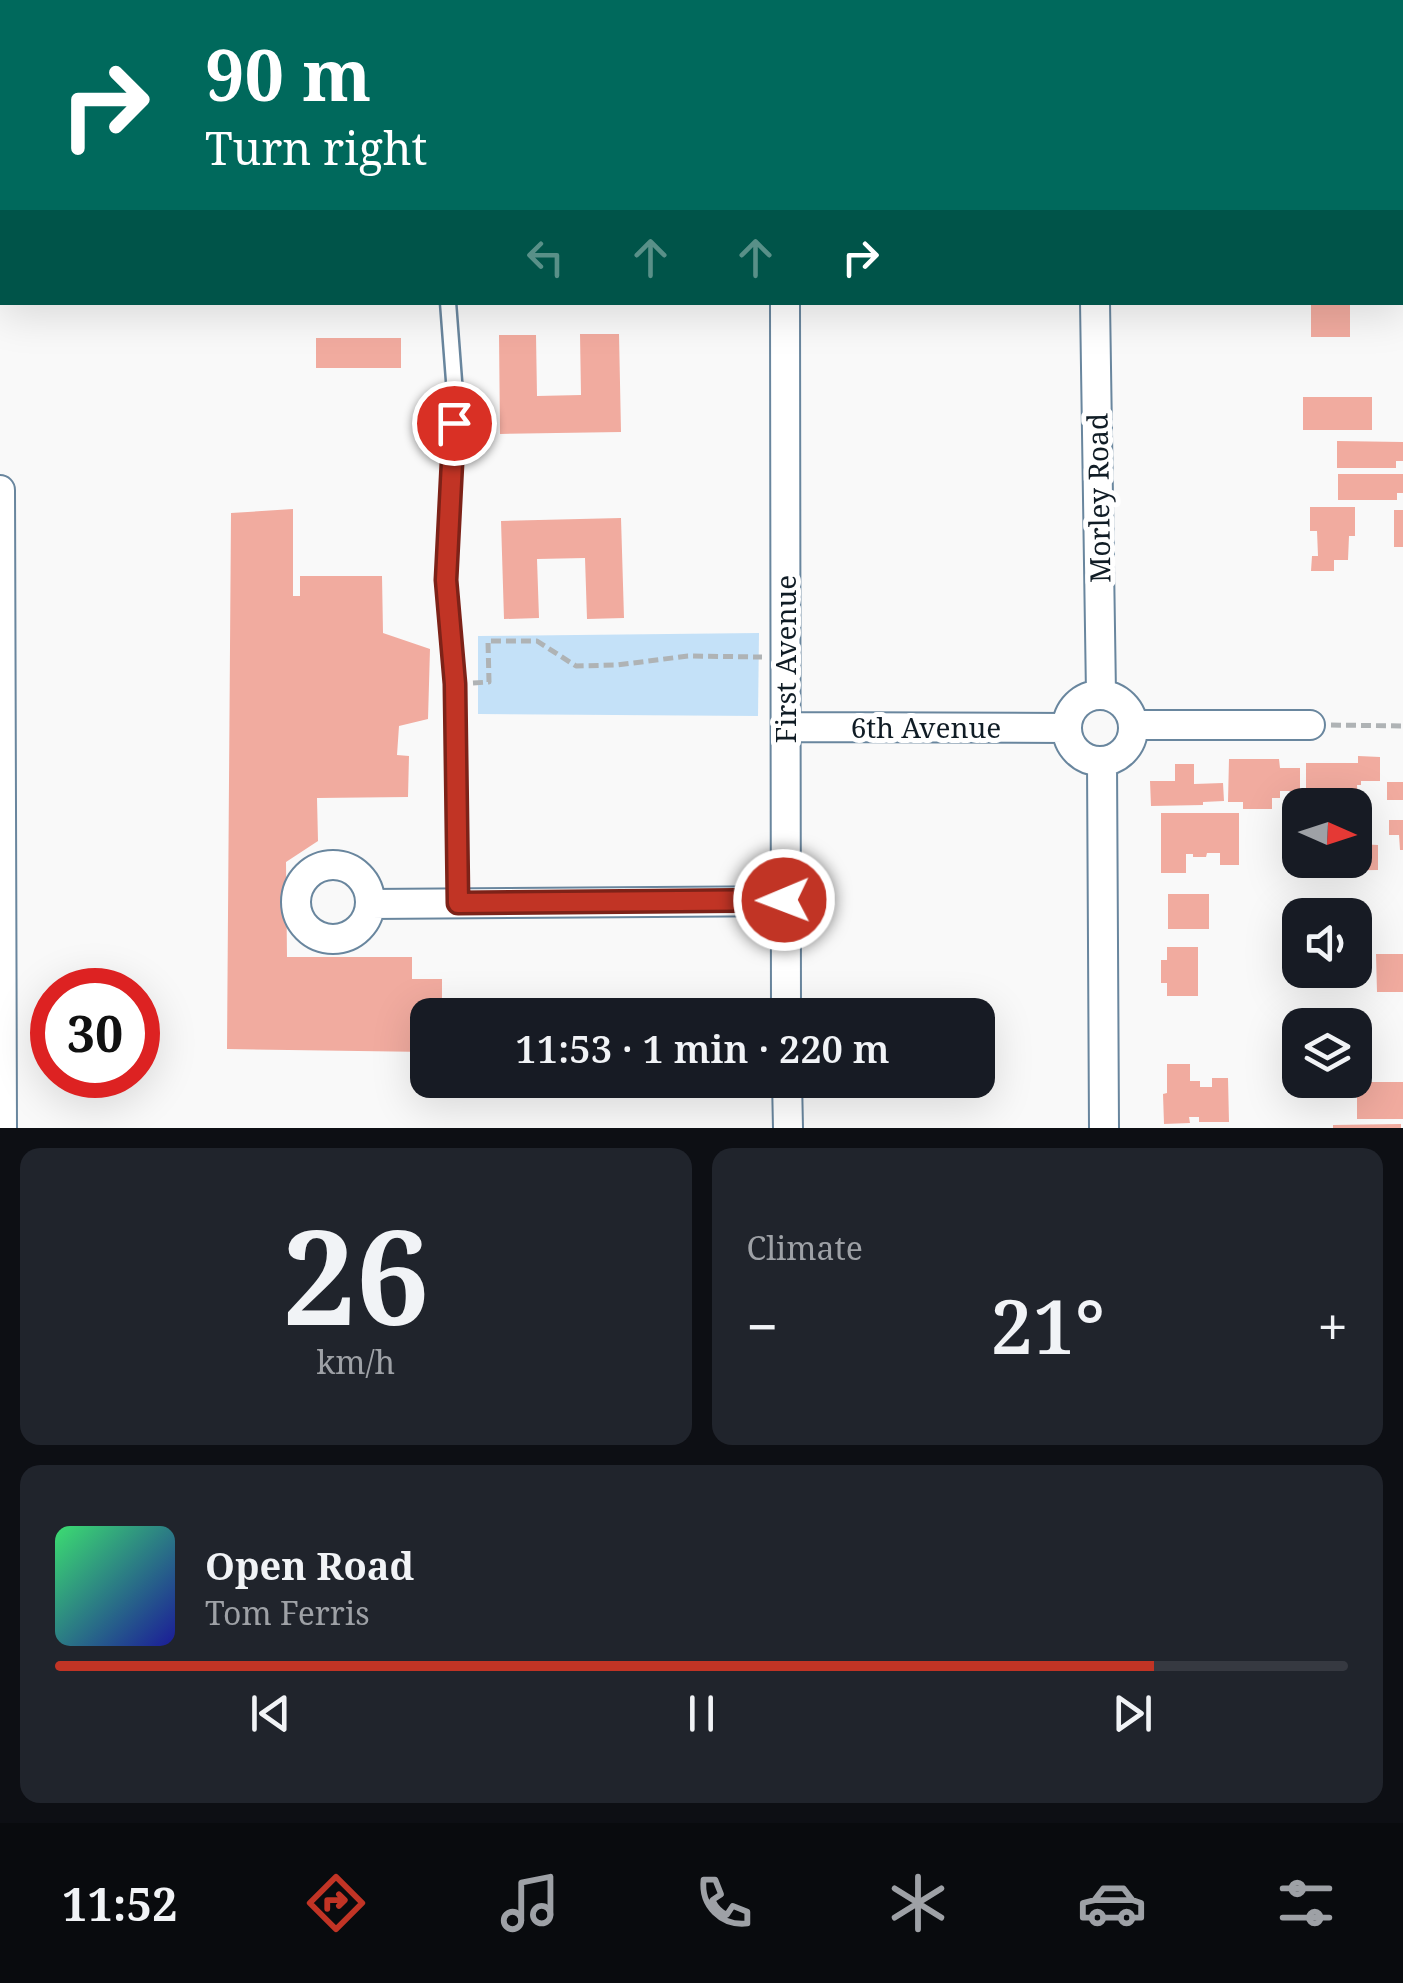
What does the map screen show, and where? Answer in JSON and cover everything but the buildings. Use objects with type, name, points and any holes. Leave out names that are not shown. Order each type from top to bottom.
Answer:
[{"type":"street","name":"First Avenue","points":[[786,305],[786,998]]},
{"type":"street","name":"Morley Road","points":[[1095,305],[1101,694]]},
{"type":"street","points":[[0,490],[2,1128]]},
{"type":"street","points":[[1101,694],[1120,700],[1133,725],[1131,741],[1124,752],[1102,761],[1084,756],[1074,747],[1067,728],[1074,708],[1082,700],[1101,694]]},
{"type":"street","points":[[1133,725],[1310,725]]},
{"type":"street","name":"6th Avenue","points":[[786,727],[1067,728]]},
{"type":"street","points":[[1102,761],[1104,1128]]},
{"type":"street","points":[[370,904],[784,900]]},
{"type":"street","points":[[787,1098],[788,1128]]},
{"type":"lane","points":[[448,305],[455,394],[446,580],[455,684],[458,903]]},
{"type":"path","points":[[455,684],[489,682],[488,641],[537,641],[576,666],[617,666],[688,656],[786,658]]},
{"type":"path","points":[[1310,725],[1403,726]]},
{"type":"shaded area","points":[[759,633],[758,716],[478,714],[478,636]]},
{"type":"route","points":[[454,423],[446,580],[455,684],[458,903],[784,900]]}]
